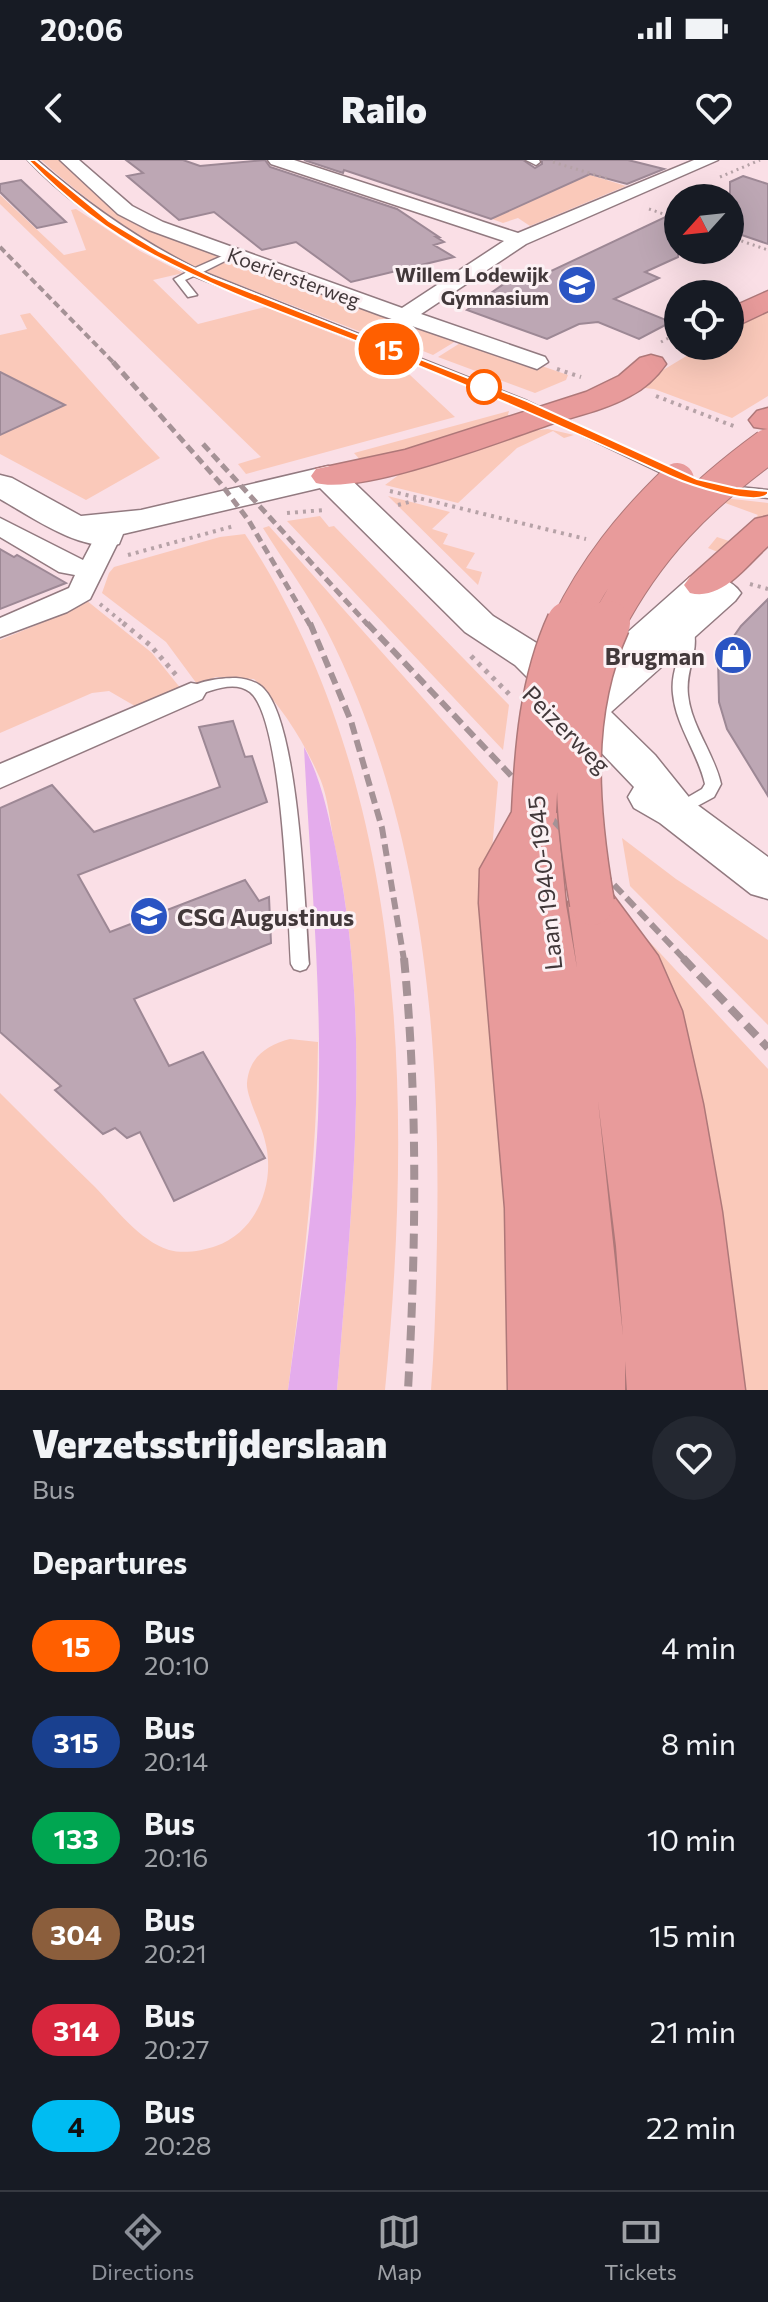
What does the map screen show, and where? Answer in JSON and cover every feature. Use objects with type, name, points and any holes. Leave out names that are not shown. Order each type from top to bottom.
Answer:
[{"type":"highway","points":[[744,312],[768,299]]},
{"type":"highway","points":[[332,490],[387,474],[415,459],[597,402],[635,382],[661,358],[581,394],[554,413]]},
{"type":"highway","name":"Laan 1940-1945","points":[[593,1390],[593,1352],[567,1061],[542,905],[534,812],[535,753],[542,706],[554,660],[586,587],[611,549],[654,499],[701,461],[760,428]]},
{"type":"highway","name":"Laan 1940-1945","points":[[659,1390],[646,1246],[632,1138],[581,839],[577,776],[580,727],[601,638],[641,562],[661,537],[715,484],[760,428]]},
{"type":"highway","points":[[733,587],[768,527]]},
{"type":"highway","points":[[733,587],[768,552]]},
{"type":"highway","points":[[534,812],[504,869],[503,903],[534,1208],[540,1390]]},
{"type":"highway","points":[[592,903],[640,970],[656,1011],[676,1104],[693,1212],[713,1390]]},
{"type":"main road","points":[[0,485],[94,552],[133,535],[302,490],[332,490]]},
{"type":"main road","name":"Peizerweg","points":[[332,490],[479,624],[507,667],[566,704],[611,775],[676,812],[768,882]]},
{"type":"main road","name":"Peizerweg","points":[[566,704],[607,672],[733,587]]},
{"type":"main road","name":"Peizerweg","points":[[566,704],[608,695],[733,587]]},
{"type":"street","name":"Koeriersterweg","points":[[69,160],[139,219],[387,311],[537,362]]},
{"type":"street","points":[[277,160],[519,240]]},
{"type":"street","points":[[665,160],[700,164]]},
{"type":"street","points":[[405,315],[519,240],[700,164]]},
{"type":"street","points":[[0,526],[69,566],[94,552]]},
{"type":"street","points":[[0,628],[94,552]]},
{"type":"street","points":[[0,777],[191,692]]},
{"type":"lane","points":[[32,160],[113,228],[195,272],[554,413],[698,484],[768,494]]},
{"type":"lane","points":[[192,295],[179,279],[232,255]]},
{"type":"lane","points":[[676,812],[708,793],[713,784],[688,727],[682,696],[680,681],[691,645],[686,626]]},
{"type":"lane","points":[[191,692],[214,683],[245,684],[259,691],[270,707],[288,798],[300,964]]},
{"type":"path","points":[[533,161],[549,161],[640,189]]},
{"type":"path","points":[[649,209],[664,214]]},
{"type":"path","points":[[744,242],[768,250]]},
{"type":"path","points":[[622,388],[760,428]]},
{"type":"path","points":[[283,514],[332,490]]},
{"type":"path","points":[[383,490],[590,540]]},
{"type":"path","points":[[390,503],[393,506],[420,499]]},
{"type":"path","points":[[191,692],[150,645],[93,598],[94,552],[236,525]]},
{"type":"shaded area","points":[[41,160],[59,160],[122,215],[221,256],[198,268],[176,257],[115,220]]},
{"type":"shaded area","points":[[571,169],[626,186],[530,226],[518,218],[503,223],[492,219]]},
{"type":"shaded area","points":[[0,195],[64,255],[86,250],[71,210],[76,209],[140,251],[183,273],[153,280],[198,324],[265,307],[397,359],[395,361],[455,417],[246,474],[238,464],[261,457],[0,204]]},
{"type":"shaded area","points":[[229,260],[461,338],[433,355],[418,349],[413,352],[204,271]]},
{"type":"shaded area","points":[[768,308],[768,396],[732,418],[654,389],[635,387],[680,360],[744,360],[744,322]]},
{"type":"shaded area","points":[[30,313],[160,458],[86,500],[0,454],[0,335],[27,329],[20,315]]},
{"type":"shaded area","points":[[465,340],[568,375],[566,380],[535,393],[438,357]]},
{"type":"shaded area","points":[[509,411],[507,418],[364,464],[354,453]]},
{"type":"shaded area","points":[[548,429],[574,435],[564,438],[553,431],[517,448],[458,503],[385,485],[404,471],[529,431]]},
{"type":"shaded area","points":[[388,496],[450,512],[432,529],[448,534],[443,544],[475,553],[466,568],[482,572],[478,585]]},
{"type":"shaded area","points":[[706,496],[768,503],[768,520],[727,556],[708,548],[717,537],[732,542],[758,515]]},
{"type":"shaded area","points":[[320,516],[329,527],[334,526],[509,705],[503,750],[287,521]]},
{"type":"shaded area","points":[[269,526],[498,782],[492,850],[522,1390],[431,1390],[437,1239],[435,1083],[429,1005],[405,851],[385,776],[359,702],[320,618],[263,528]]},
{"type":"shaded area","points":[[245,534],[299,630],[340,732],[369,839],[387,948],[396,1059],[398,1170],[394,1281],[385,1390],[337,1390],[353,1188],[356,1052],[354,984],[347,917],[322,783],[290,723],[254,679],[216,677],[197,684],[166,642],[102,593],[114,567],[220,537]]},
{"type":"shaded area","points":[[86,600],[152,653],[182,690],[140,709],[109,691],[92,693],[0,733],[0,640],[63,614],[70,605]]},
{"type":"shaded area","points":[[304,747],[320,785],[336,851],[354,985],[356,1120],[337,1390],[288,1390],[310,1220],[318,1118],[317,979]]},
{"type":"shaded area","points":[[622,838],[676,879],[768,940],[768,1025],[630,886]]},
{"type":"shaded area","points":[[647,939],[768,1069],[768,1390],[734,1390],[673,1007]]},
{"type":"shaded area","points":[[290,1039],[318,1042],[312,1173],[288,1390],[0,1390],[0,1093],[138,1232],[169,1250],[199,1251],[231,1239],[253,1217],[260,1203],[268,1173],[268,1157],[247,1089],[248,1074],[261,1054]]},
{"type":"building","points":[[126,160],[183,160],[200,166],[265,160],[270,167],[397,209],[439,237],[436,237],[444,242],[434,245],[454,257],[351,282],[296,242],[262,250],[214,212],[179,220],[127,176],[143,173]]},
{"type":"building","points":[[304,160],[523,160],[535,168],[542,164],[542,160],[628,160],[664,169],[627,184],[590,174],[491,219],[344,170],[343,173]]},
{"type":"building","points":[[743,176],[768,184],[768,244],[744,236],[744,184],[730,182]]},
{"type":"building","points":[[21,180],[66,222],[37,228],[0,192],[0,184]]},
{"type":"building","name":"Willem Lodewijk Gymnasium","points":[[664,218],[664,263],[645,272],[659,278],[614,299],[664,319],[664,326],[639,339],[598,322],[579,324],[547,339],[467,310],[519,273],[533,267],[547,273]]},
{"type":"building","points":[[0,372],[65,405],[0,435]]},
{"type":"building","points":[[0,549],[14,557],[17,555],[66,583],[0,609]]},
{"type":"building","points":[[768,599],[768,796],[727,729],[719,702],[718,659],[741,626]]},
{"type":"building","points":[[233,721],[245,757],[252,756],[267,802],[78,875],[110,932],[245,880],[259,901],[269,897],[271,943],[134,999],[169,1066],[203,1052],[265,1158],[174,1201],[140,1132],[127,1138],[115,1128],[103,1134],[55,1090],[61,1086],[0,1032],[0,808],[52,785],[94,832],[220,787],[199,727]]},
{"type":"railway","points":[[0,247],[115,364]]},
{"type":"railway","points":[[113,362],[221,484],[249,521],[310,625]]},
{"type":"railway","points":[[203,444],[368,625]]},
{"type":"railway","points":[[310,623],[351,721],[382,828],[404,960]]},
{"type":"railway","points":[[367,623],[685,960]]},
{"type":"railway","points":[[404,958],[412,1066],[414,1174],[408,1390]]},
{"type":"railway","points":[[683,958],[768,1048]]},
{"type":"bus line","name":"15","points":[[32,160],[105,223],[155,253],[209,279],[523,403],[674,475],[713,488],[768,494]]},
{"type":"place","name":"Willem Lodewijk Gymnasium","points":[[577,285]]},
{"type":"place","name":"Brugman","points":[[733,655]]},
{"type":"place","name":"CSG Augustinus","points":[[149,916]]}]
